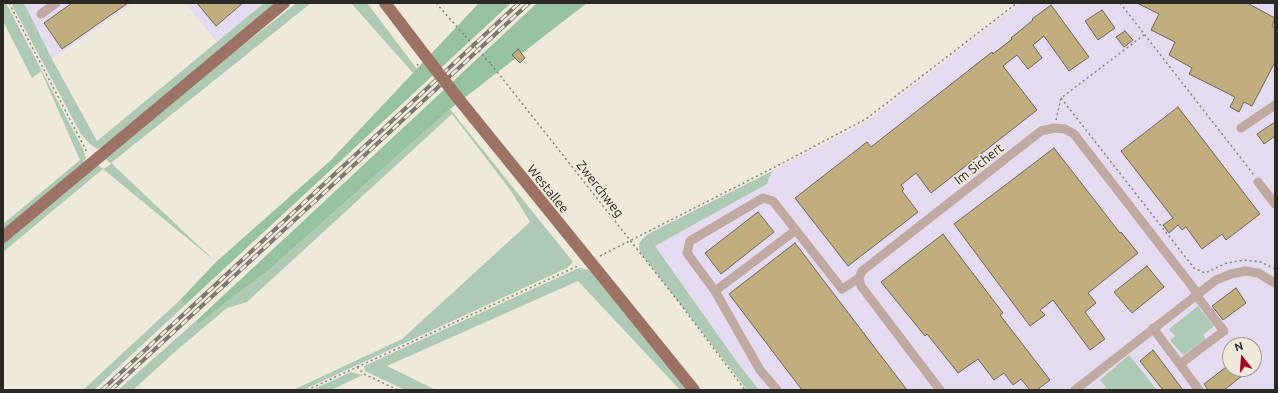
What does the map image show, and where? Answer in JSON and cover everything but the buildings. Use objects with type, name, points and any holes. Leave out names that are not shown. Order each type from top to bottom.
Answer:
[{"type":"main road","points":[[3,237],[284,3]]},
{"type":"main road","name":"Westallee","points":[[386,3],[457,97],[588,261],[694,390]]},
{"type":"street","points":[[41,14],[56,3]]},
{"type":"street","points":[[1241,128],[1275,105]]},
{"type":"street","points":[[1054,128],[1065,129],[1074,134],[1224,331],[1180,364]]},
{"type":"street","name":"Im Sichert","points":[[796,230],[842,289],[858,278],[862,271],[1041,132],[1054,128]]},
{"type":"street","points":[[1258,182],[1275,204]]},
{"type":"street","points":[[715,291],[796,230],[773,201],[763,198],[690,241],[687,253],[715,291],[760,370],[777,390]]},
{"type":"street","points":[[1075,390],[1216,280],[1231,274],[1245,271],[1258,273],[1275,283]]},
{"type":"street","points":[[858,278],[861,286],[939,390]]},
{"type":"street","points":[[1153,328],[1198,390]]},
{"type":"path","points":[[9,3],[93,163]]},
{"type":"path","name":"Zwerchweg","points":[[436,3],[491,64],[745,390]]},
{"type":"path","points":[[307,390],[630,242],[866,119],[1017,3]]},
{"type":"path","points":[[1120,3],[1258,182]]},
{"type":"path","points":[[1054,128],[1062,98],[1144,35]]},
{"type":"path","points":[[1062,98],[1194,268],[1205,273],[1227,263],[1244,260],[1261,262],[1275,269]]},
{"type":"path","points":[[357,368],[364,374],[398,390]]},
{"type":"shaded area","points":[[24,3],[132,3],[52,59]]},
{"type":"shaded area","points":[[185,3],[264,3],[217,42]]},
{"type":"shaded area","points":[[1020,3],[1275,3],[1275,390],[759,390],[737,362],[655,246],[767,184],[772,171],[866,122]]},
{"type":"green space","points":[[3,3],[6,3],[83,149],[86,158],[80,167],[3,231],[3,224],[80,160],[41,71],[32,78],[3,21]]},
{"type":"green space","points":[[11,3],[24,3],[52,59],[97,141],[264,3],[276,3],[106,146],[97,149],[81,134]]},
{"type":"green space","points":[[297,3],[311,3],[111,163],[216,262],[103,169],[3,252],[3,243],[97,165],[104,169],[111,164],[105,158],[217,65]]},
{"type":"green space","points":[[351,3],[367,3],[417,69],[413,73]]},
{"type":"green space","points":[[479,3],[511,3],[185,305],[181,299],[216,262],[330,161]]},
{"type":"green space","points":[[537,3],[587,3],[450,109],[269,270],[198,324],[196,321]]},
{"type":"green space","points":[[450,109],[573,262],[567,268],[303,390],[293,390],[402,339],[530,222],[511,191],[452,114],[247,302],[227,308],[177,350],[133,390],[118,390],[196,321],[198,324],[269,270]]},
{"type":"green space","points":[[772,171],[767,184],[655,246],[737,362],[759,390],[747,390],[640,252],[639,244],[648,234]]},
{"type":"green space","points":[[579,268],[589,270],[687,390],[680,390],[578,281],[387,366],[436,390],[405,390],[365,371],[364,366]]},
{"type":"green space","points":[[181,299],[185,305],[94,390],[83,390]]},
{"type":"green space","points":[[1198,306],[1214,326],[1203,335],[1206,339],[1184,355],[1170,340],[1175,336],[1169,329]]},
{"type":"green space","points":[[1129,355],[1157,390],[1102,390],[1106,387],[1100,380]]},
{"type":"green space","points":[[351,372],[363,375],[331,390],[312,390]]},
{"type":"railway","points":[[102,390],[519,3]]},
{"type":"railway","points":[[111,390],[529,3]]}]
